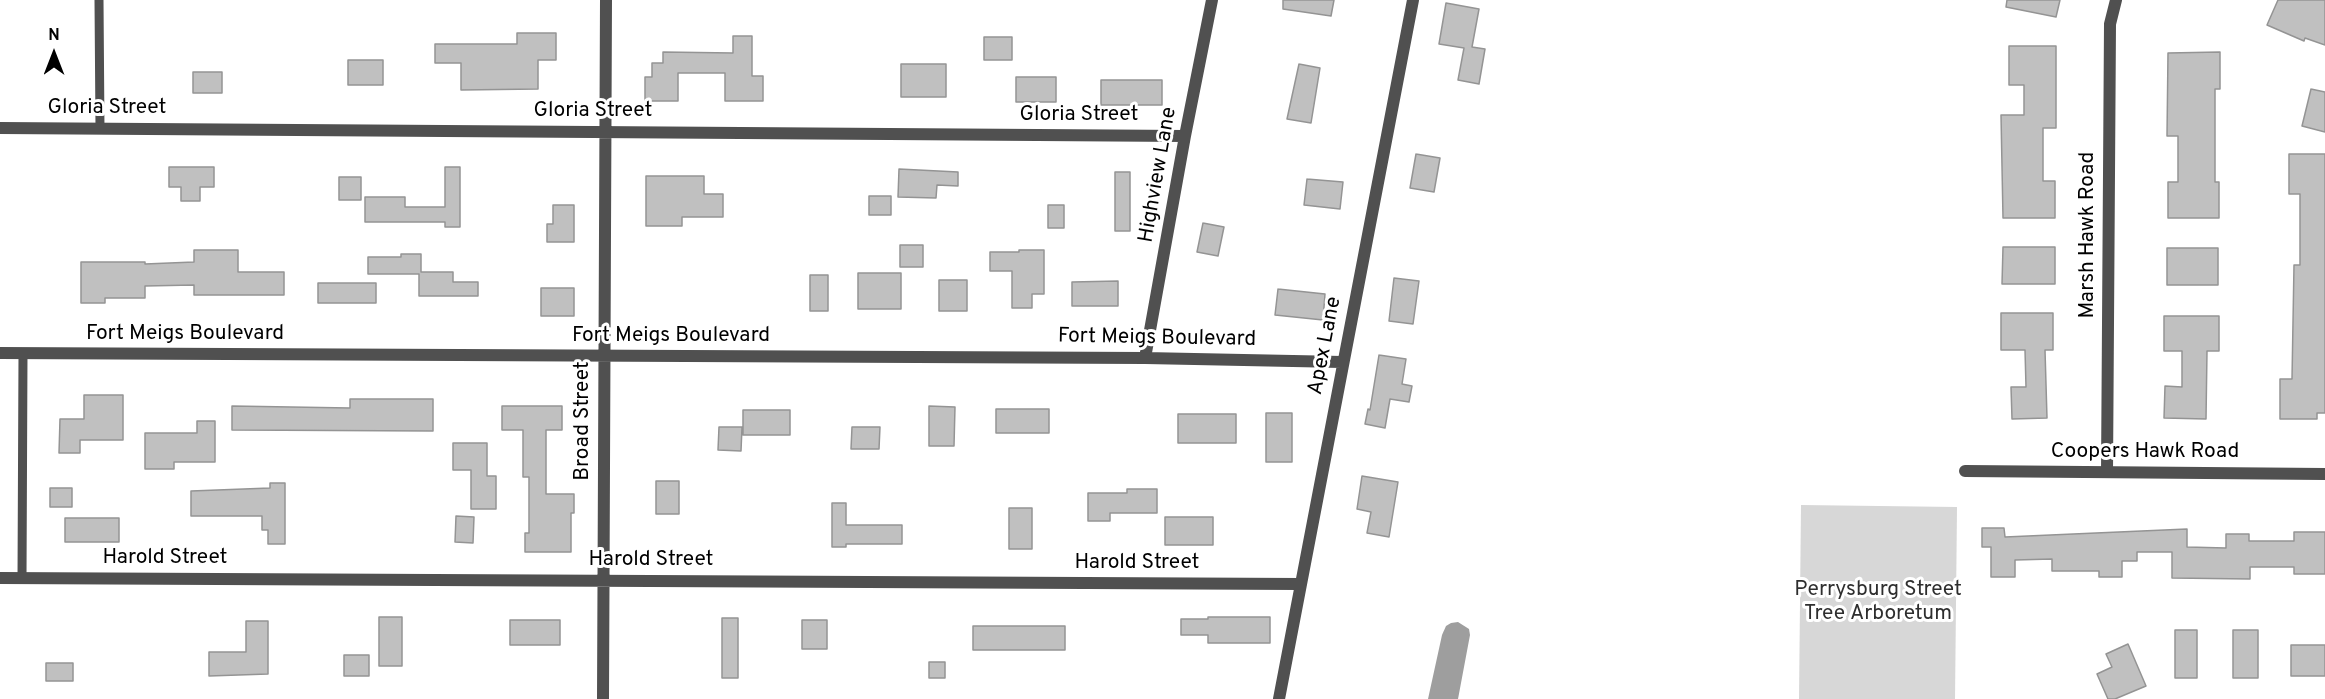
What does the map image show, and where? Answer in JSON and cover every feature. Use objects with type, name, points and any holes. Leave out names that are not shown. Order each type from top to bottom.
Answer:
[{"type":"street","name":"Broad Street","points":[[603,699],[606,0]]},
{"type":"street","name":"Highview Lane","points":[[1145,358],[1212,0]]},
{"type":"street","name":"Apex Lane","points":[[1279,699],[1413,0]]},
{"type":"street","name":"Marsh Hawk Road","points":[[2107,472],[2110,24],[2116,0]]},
{"type":"street","name":"Gloria Street","points":[[0,128],[1185,136]]},
{"type":"street","name":"Fort Meigs Boulevard","points":[[0,353],[1145,358],[1342,362]]},
{"type":"street","name":"Coopers Hawk Road","points":[[1965,471],[2325,474]]},
{"type":"street","name":"Harold Street","points":[[0,578],[1301,584]]},
{"type":"lane","points":[[99,0],[100,129]]},
{"type":"lane","points":[[22,578],[23,354]]},
{"type":"green space","name":"Perrysburg Street Tree Arboretum","points":[[1801,505],[1957,507],[1955,699],[1799,699]]},
{"type":"shaded area","points":[[1458,622],[1469,629],[1470,635],[1458,699],[1428,699],[1442,635],[1446,626]]},
{"type":"building","points":[[1283,0],[1334,0],[1331,16],[1283,9]]},
{"type":"building","points":[[2007,0],[2060,0],[2056,17],[2006,7]]},
{"type":"building","points":[[2278,0],[2325,0],[2325,45],[2305,38],[2304,41],[2267,25]]},
{"type":"building","points":[[1446,3],[1479,9],[1472,47],[1485,49],[1479,84],[1458,80],[1464,48],[1439,44]]},
{"type":"building","points":[[517,33],[556,33],[556,60],[538,60],[538,89],[461,90],[461,63],[435,63],[435,44],[517,44]]},
{"type":"building","points":[[733,36],[752,36],[752,76],[763,76],[763,101],[725,101],[725,73],[678,73],[678,101],[645,101],[645,77],[652,77],[652,63],[663,63],[663,52],[733,53]]},
{"type":"building","points":[[984,37],[1012,37],[1012,60],[984,60]]},
{"type":"building","points":[[2009,46],[2056,46],[2056,128],[2043,128],[2043,181],[2055,181],[2055,218],[2003,218],[2001,115],[2024,115],[2024,85],[2009,85]]},
{"type":"building","points":[[2220,52],[2220,89],[2215,89],[2215,182],[2219,182],[2219,218],[2168,218],[2168,182],[2178,182],[2178,136],[2167,136],[2168,53]]},
{"type":"building","points":[[348,60],[383,60],[383,85],[348,85]]},
{"type":"building","points":[[901,64],[946,64],[946,97],[901,97]]},
{"type":"building","points":[[1299,64],[1320,68],[1311,123],[1287,119]]},
{"type":"building","points":[[193,72],[222,72],[222,93],[193,93]]},
{"type":"building","points":[[1016,77],[1056,77],[1056,102],[1016,102]]},
{"type":"building","points":[[1101,80],[1162,80],[1162,105],[1101,105]]},
{"type":"building","points":[[2311,89],[2325,92],[2325,132],[2302,126]]},
{"type":"building","points":[[1416,154],[1440,158],[1434,192],[1410,188]]},
{"type":"building","points":[[2289,154],[2325,154],[2325,413],[2317,413],[2317,419],[2280,419],[2280,379],[2292,379],[2294,265],[2300,265],[2300,194],[2289,194]]},
{"type":"building","points":[[169,167],[214,167],[214,187],[200,187],[200,201],[181,201],[181,187],[169,187]]},
{"type":"building","points":[[445,167],[460,167],[460,227],[445,227],[445,222],[365,222],[365,197],[405,197],[405,207],[445,207]]},
{"type":"building","points":[[899,169],[958,172],[958,186],[937,185],[936,198],[898,197]]},
{"type":"building","points":[[1115,172],[1130,172],[1130,231],[1115,231]]},
{"type":"building","points":[[646,176],[704,176],[704,194],[723,194],[723,217],[682,217],[682,226],[646,226]]},
{"type":"building","points":[[339,177],[361,177],[361,200],[339,200]]},
{"type":"building","points":[[1307,179],[1343,182],[1340,209],[1304,205]]},
{"type":"building","points":[[869,196],[891,196],[891,215],[869,215]]},
{"type":"building","points":[[553,205],[574,205],[574,242],[547,242],[547,224],[553,224]]},
{"type":"building","points":[[1048,205],[1064,205],[1064,228],[1048,228]]},
{"type":"building","points":[[1203,223],[1224,227],[1218,256],[1197,252]]},
{"type":"building","points":[[900,245],[923,245],[923,267],[900,267]]},
{"type":"building","points":[[2003,247],[2055,247],[2055,284],[2002,284]]},
{"type":"building","points":[[2167,248],[2218,248],[2218,285],[2167,285]]},
{"type":"building","points":[[194,250],[238,250],[238,272],[284,272],[284,295],[194,295],[194,285],[145,286],[145,298],[105,298],[105,303],[81,303],[81,262],[145,262],[145,264],[194,262]]},
{"type":"building","points":[[1019,250],[1044,250],[1044,294],[1032,294],[1032,308],[1012,308],[1012,271],[990,271],[990,252],[1019,252]]},
{"type":"building","points":[[401,254],[421,254],[421,272],[453,272],[453,282],[478,282],[478,296],[419,296],[419,274],[368,274],[368,257],[401,257]]},
{"type":"building","points":[[858,273],[901,273],[901,309],[858,309]]},
{"type":"building","points":[[810,275],[828,275],[828,311],[810,311]]},
{"type":"building","points":[[1394,278],[1419,281],[1413,324],[1389,321]]},
{"type":"building","points":[[939,280],[967,280],[967,311],[939,311]]},
{"type":"building","points":[[1118,281],[1118,306],[1072,306],[1072,282]]},
{"type":"building","points":[[318,283],[376,283],[376,303],[318,303]]},
{"type":"building","points":[[541,288],[574,288],[574,316],[541,316]]},
{"type":"building","points":[[1278,289],[1325,294],[1323,320],[1275,315]]},
{"type":"building","points":[[2001,313],[2053,313],[2053,350],[2045,350],[2047,418],[2012,419],[2011,387],[2026,387],[2025,350],[2001,350]]},
{"type":"building","points":[[2164,316],[2219,316],[2219,351],[2207,351],[2206,419],[2164,418],[2165,386],[2182,387],[2182,351],[2164,351]]},
{"type":"building","points":[[1379,355],[1406,359],[1402,384],[1412,386],[1409,402],[1390,399],[1385,428],[1365,424],[1368,409],[1370,410]]},
{"type":"building","points":[[84,395],[123,395],[123,440],[80,440],[80,453],[59,453],[60,419],[84,419]]},
{"type":"building","points":[[350,399],[433,399],[433,431],[232,430],[232,406],[350,408]]},
{"type":"building","points":[[502,406],[562,406],[562,430],[546,430],[546,494],[574,494],[574,513],[571,513],[571,552],[525,552],[525,533],[529,533],[529,477],[523,477],[523,430],[502,430]]},
{"type":"building","points":[[929,406],[955,407],[954,446],[929,446]]},
{"type":"building","points":[[996,409],[1049,409],[1049,433],[996,433]]},
{"type":"building","points":[[743,410],[790,410],[790,435],[743,435]]},
{"type":"building","points":[[1266,413],[1292,413],[1292,462],[1266,462]]},
{"type":"building","points":[[1178,414],[1236,414],[1236,443],[1178,443]]},
{"type":"building","points":[[197,421],[215,421],[215,462],[174,462],[174,469],[145,469],[145,433],[197,433]]},
{"type":"building","points":[[719,427],[742,427],[741,451],[718,450]]},
{"type":"building","points":[[852,427],[880,427],[879,449],[851,449]]},
{"type":"building","points":[[453,443],[487,443],[487,476],[496,476],[496,509],[471,509],[471,470],[453,470]]},
{"type":"building","points":[[1362,476],[1398,482],[1389,537],[1367,533],[1371,512],[1357,509]]},
{"type":"building","points":[[656,481],[679,481],[679,514],[656,514]]},
{"type":"building","points":[[270,483],[285,483],[285,544],[268,544],[268,530],[262,530],[262,516],[191,516],[191,491],[270,488]]},
{"type":"building","points":[[50,488],[72,488],[72,507],[50,507]]},
{"type":"building","points":[[1127,489],[1157,489],[1157,513],[1110,513],[1110,521],[1088,521],[1088,493],[1127,493]]},
{"type":"building","points":[[832,503],[846,503],[846,525],[902,525],[902,544],[846,544],[846,547],[832,547]]},
{"type":"building","points":[[1009,508],[1032,508],[1032,549],[1009,549]]},
{"type":"building","points":[[456,516],[474,517],[473,543],[455,542]]},
{"type":"building","points":[[1165,517],[1213,517],[1213,545],[1165,545]]},
{"type":"building","points":[[65,518],[119,518],[119,542],[65,542]]},
{"type":"building","points":[[1982,528],[2004,528],[2005,537],[2187,529],[2187,547],[2226,548],[2226,534],[2249,534],[2249,541],[2294,541],[2294,532],[2325,532],[2325,574],[2294,574],[2294,567],[2250,567],[2250,579],[2172,578],[2172,552],[2137,552],[2137,561],[2122,561],[2122,577],[2099,577],[2099,571],[2052,571],[2052,559],[2015,560],[2015,577],[1991,577],[1991,547],[1982,547]]},
{"type":"building","points":[[379,617],[402,617],[402,666],[379,666]]},
{"type":"building","points":[[1208,617],[1270,617],[1270,643],[1208,643],[1208,635],[1181,635],[1181,619],[1208,619]]},
{"type":"building","points":[[722,618],[738,618],[738,678],[722,678]]},
{"type":"building","points":[[510,620],[560,620],[560,645],[510,645]]},
{"type":"building","points":[[802,620],[827,620],[827,649],[802,649]]},
{"type":"building","points":[[246,621],[268,621],[268,674],[209,676],[209,652],[246,652]]},
{"type":"building","points":[[973,626],[1065,626],[1065,650],[973,650]]},
{"type":"building","points":[[2175,630],[2197,630],[2197,678],[2175,678]]},
{"type":"building","points":[[2233,630],[2258,630],[2258,678],[2233,678]]},
{"type":"building","points":[[2128,644],[2146,686],[2115,699],[2108,699],[2097,674],[2112,667],[2106,654]]},
{"type":"building","points":[[2291,645],[2325,645],[2325,676],[2291,676]]},
{"type":"building","points":[[344,655],[369,655],[369,676],[344,676]]},
{"type":"building","points":[[929,662],[945,662],[945,678],[929,678]]},
{"type":"building","points":[[46,663],[73,663],[73,681],[46,681]]}]
